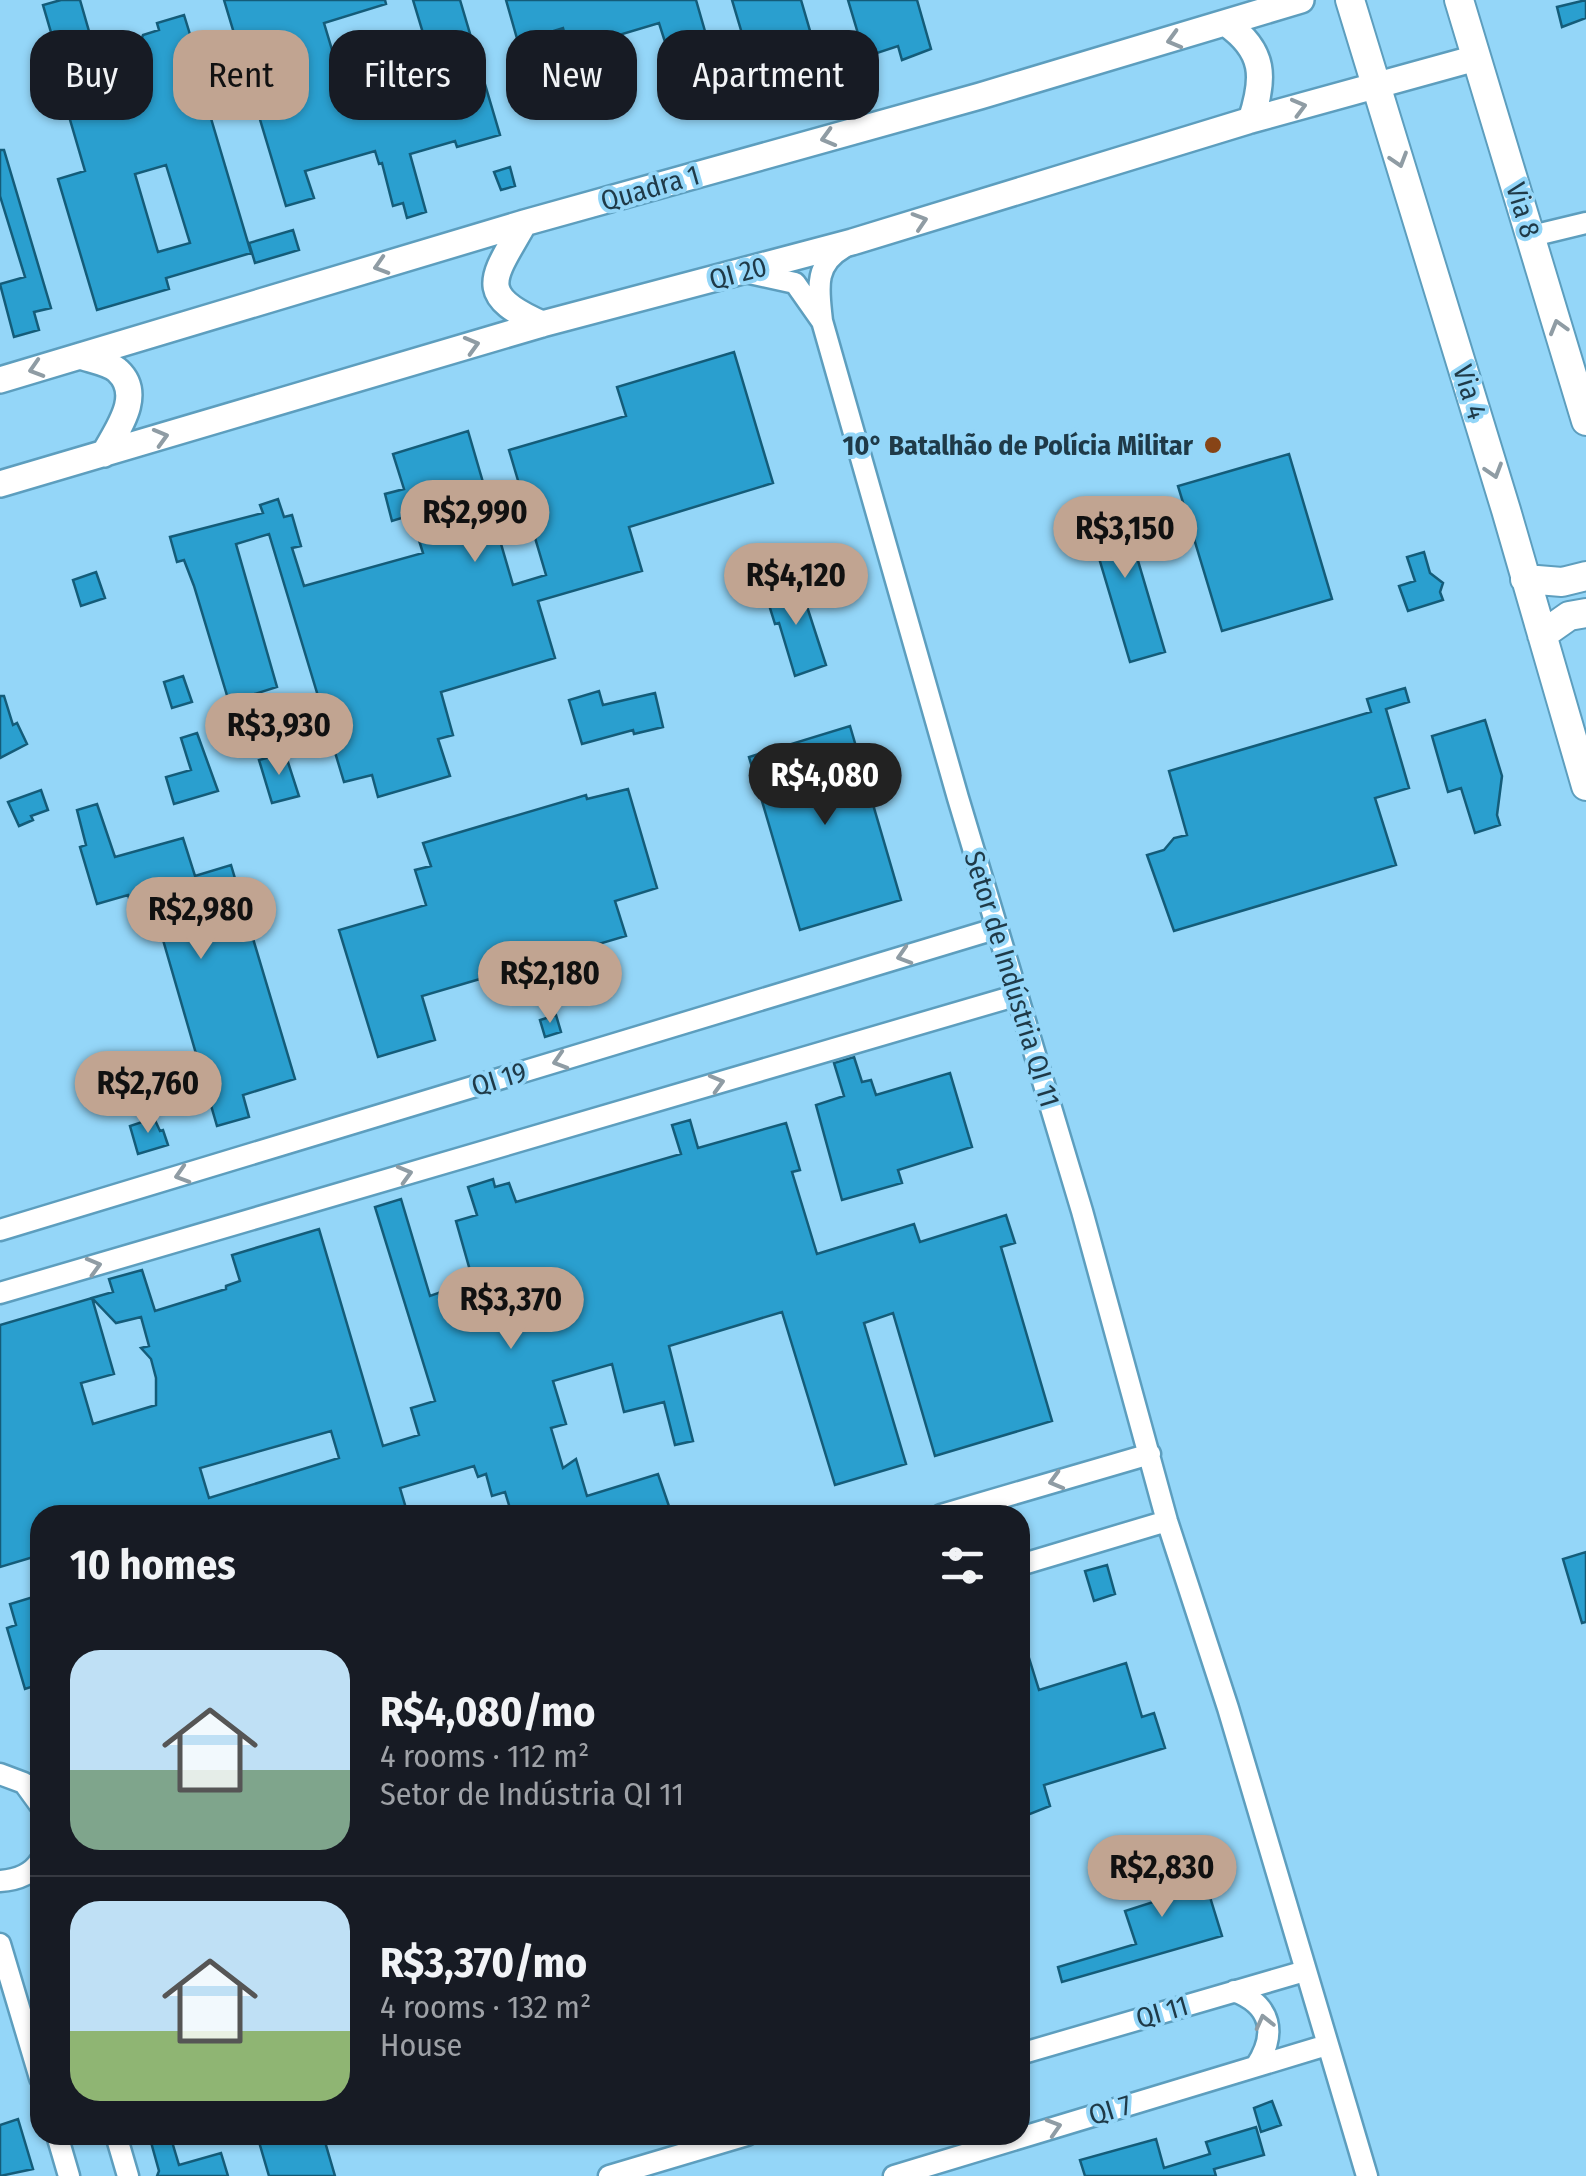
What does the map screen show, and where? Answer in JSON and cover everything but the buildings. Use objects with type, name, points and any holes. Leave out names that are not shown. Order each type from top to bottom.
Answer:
[{"type":"main road","name":"Via 4","points":[[1350,0],[1586,786]]},
{"type":"main road","name":"Via 8","points":[[1460,0],[1586,420]]},
{"type":"main road","points":[[1525,579],[1562,582],[1586,576]]},
{"type":"main road","points":[[1542,635],[1569,616],[1586,613]]},
{"type":"street","name":"Quadra 1","points":[[0,380],[1301,0]]},
{"type":"street","points":[[1228,24],[1247,38],[1257,53],[1260,92],[1251,120]]},
{"type":"street","name":"QI 20","points":[[0,484],[542,324],[852,242],[1251,120],[1476,58]]},
{"type":"street","points":[[1532,236],[1586,223]]},
{"type":"street","points":[[524,224],[496,271],[497,292],[508,309],[542,324]]},
{"type":"street","points":[[822,322],[818,283],[822,266],[830,255],[852,242]]},
{"type":"street","points":[[742,272],[768,274],[795,283],[822,322]]},
{"type":"street","name":"Setor de Indústria QI 11","points":[[822,322],[1168,1521],[1228,1708],[1367,2176]]},
{"type":"street","points":[[80,356],[118,370],[130,389],[127,410],[104,454]]},
{"type":"street","name":"QI 19","points":[[0,1230],[998,928]]},
{"type":"street","points":[[0,1293],[1018,995]]},
{"type":"street","points":[[976,1505],[1150,1454]]},
{"type":"street","points":[[1030,1561],[1168,1521]]},
{"type":"street","points":[[1,1769],[30,1780]]},
{"type":"street","points":[[0,1881],[30,1875]]},
{"type":"street","points":[[0,1944],[30,2044]]},
{"type":"street","name":"QI 11","points":[[1030,2051],[1305,1971]]},
{"type":"street","points":[[1234,1991],[1249,1996],[1266,2015],[1267,2049],[1256,2066]]},
{"type":"street","name":"QI 7","points":[[1030,2135],[1327,2045]]},
{"type":"street","points":[[60,2145],[69,2176]]},
{"type":"street","points":[[119,2145],[128,2176]]},
{"type":"street","points":[[608,2176],[713,2145]]},
{"type":"street","name":"QI 7","points":[[894,2176],[996,2145]]},
{"type":"place","name":"10° Batalhão de Polícia Militar","points":[[1213,445]]}]
